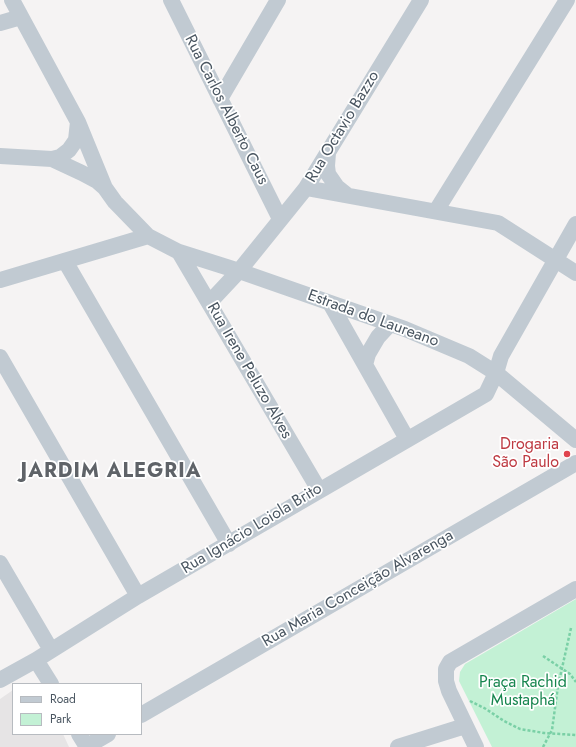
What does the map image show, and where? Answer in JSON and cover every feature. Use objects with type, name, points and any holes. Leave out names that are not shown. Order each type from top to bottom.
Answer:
[{"type":"street","points":[[12,0],[78,122],[105,188]]},
{"type":"street","name":"Rua Carlos Alberto Caus","points":[[171,0],[280,219]]},
{"type":"street","points":[[220,99],[278,0]]},
{"type":"street","name":"Rua Octavio Bazzo","points":[[209,304],[306,188],[421,0]]},
{"type":"street","points":[[436,211],[567,0]]},
{"type":"street","points":[[0,23],[21,16]]},
{"type":"street","points":[[0,156],[52,159],[60,157],[69,150],[76,140],[78,122]]},
{"type":"street","points":[[78,122],[79,166],[82,173]]},
{"type":"street","points":[[328,153],[328,174],[337,187],[347,195]]},
{"type":"street","points":[[52,159],[97,181],[105,188]]},
{"type":"street","name":"Estrada do Laureano","points":[[105,188],[123,210],[148,236],[179,252],[263,279],[390,324],[469,356],[496,372],[576,440]]},
{"type":"street","points":[[306,188],[498,223],[576,272]]},
{"type":"street","points":[[118,245],[125,238],[128,227],[127,217],[123,210]]},
{"type":"street","name":"Rua Ignácio Loiola Brito","points":[[0,680],[36,660],[138,596],[486,394],[496,372],[501,356],[576,224]]},
{"type":"street","points":[[0,280],[148,236]]},
{"type":"street","points":[[257,248],[254,262],[256,272],[263,279]]},
{"type":"street","name":"Rua Irene Peluzo Alves","points":[[179,252],[319,490]]},
{"type":"street","points":[[65,260],[229,544]]},
{"type":"street","points":[[330,303],[407,439]]},
{"type":"street","points":[[365,365],[368,354],[378,337],[390,324]]},
{"type":"street","points":[[0,356],[5,374],[138,596]]},
{"type":"street","name":"Rua Maria Conceição Alvarenga","points":[[142,714],[576,463]]},
{"type":"street","points":[[0,563],[51,650]]},
{"type":"street","points":[[476,747],[449,691],[446,681],[446,669],[450,662],[576,589]]},
{"type":"street","points":[[36,660],[50,683]]},
{"type":"street","points":[[398,747],[465,726]]},
{"type":"street","points":[[80,735],[87,747],[106,735]]},
{"type":"path","points":[[543,747],[552,730],[561,668],[571,628]]},
{"type":"path","points":[[543,656],[570,674],[576,682]]},
{"type":"path","points":[[449,691],[486,709],[504,722],[520,728],[550,733],[576,735]]},
{"type":"shaded area","points":[[12,691],[12,735],[63,735],[69,747],[0,747],[0,699]]},
{"type":"green space","name":"Praça Rachid Mustaphá","points":[[576,599],[576,747],[492,747],[459,681],[460,672],[465,664]]},
{"type":"place","name":"Drogaria São Paulo","points":[[567,454]]},
{"type":"district","name":"JARDIM ALEGRIA","points":[[111,472]]}]
